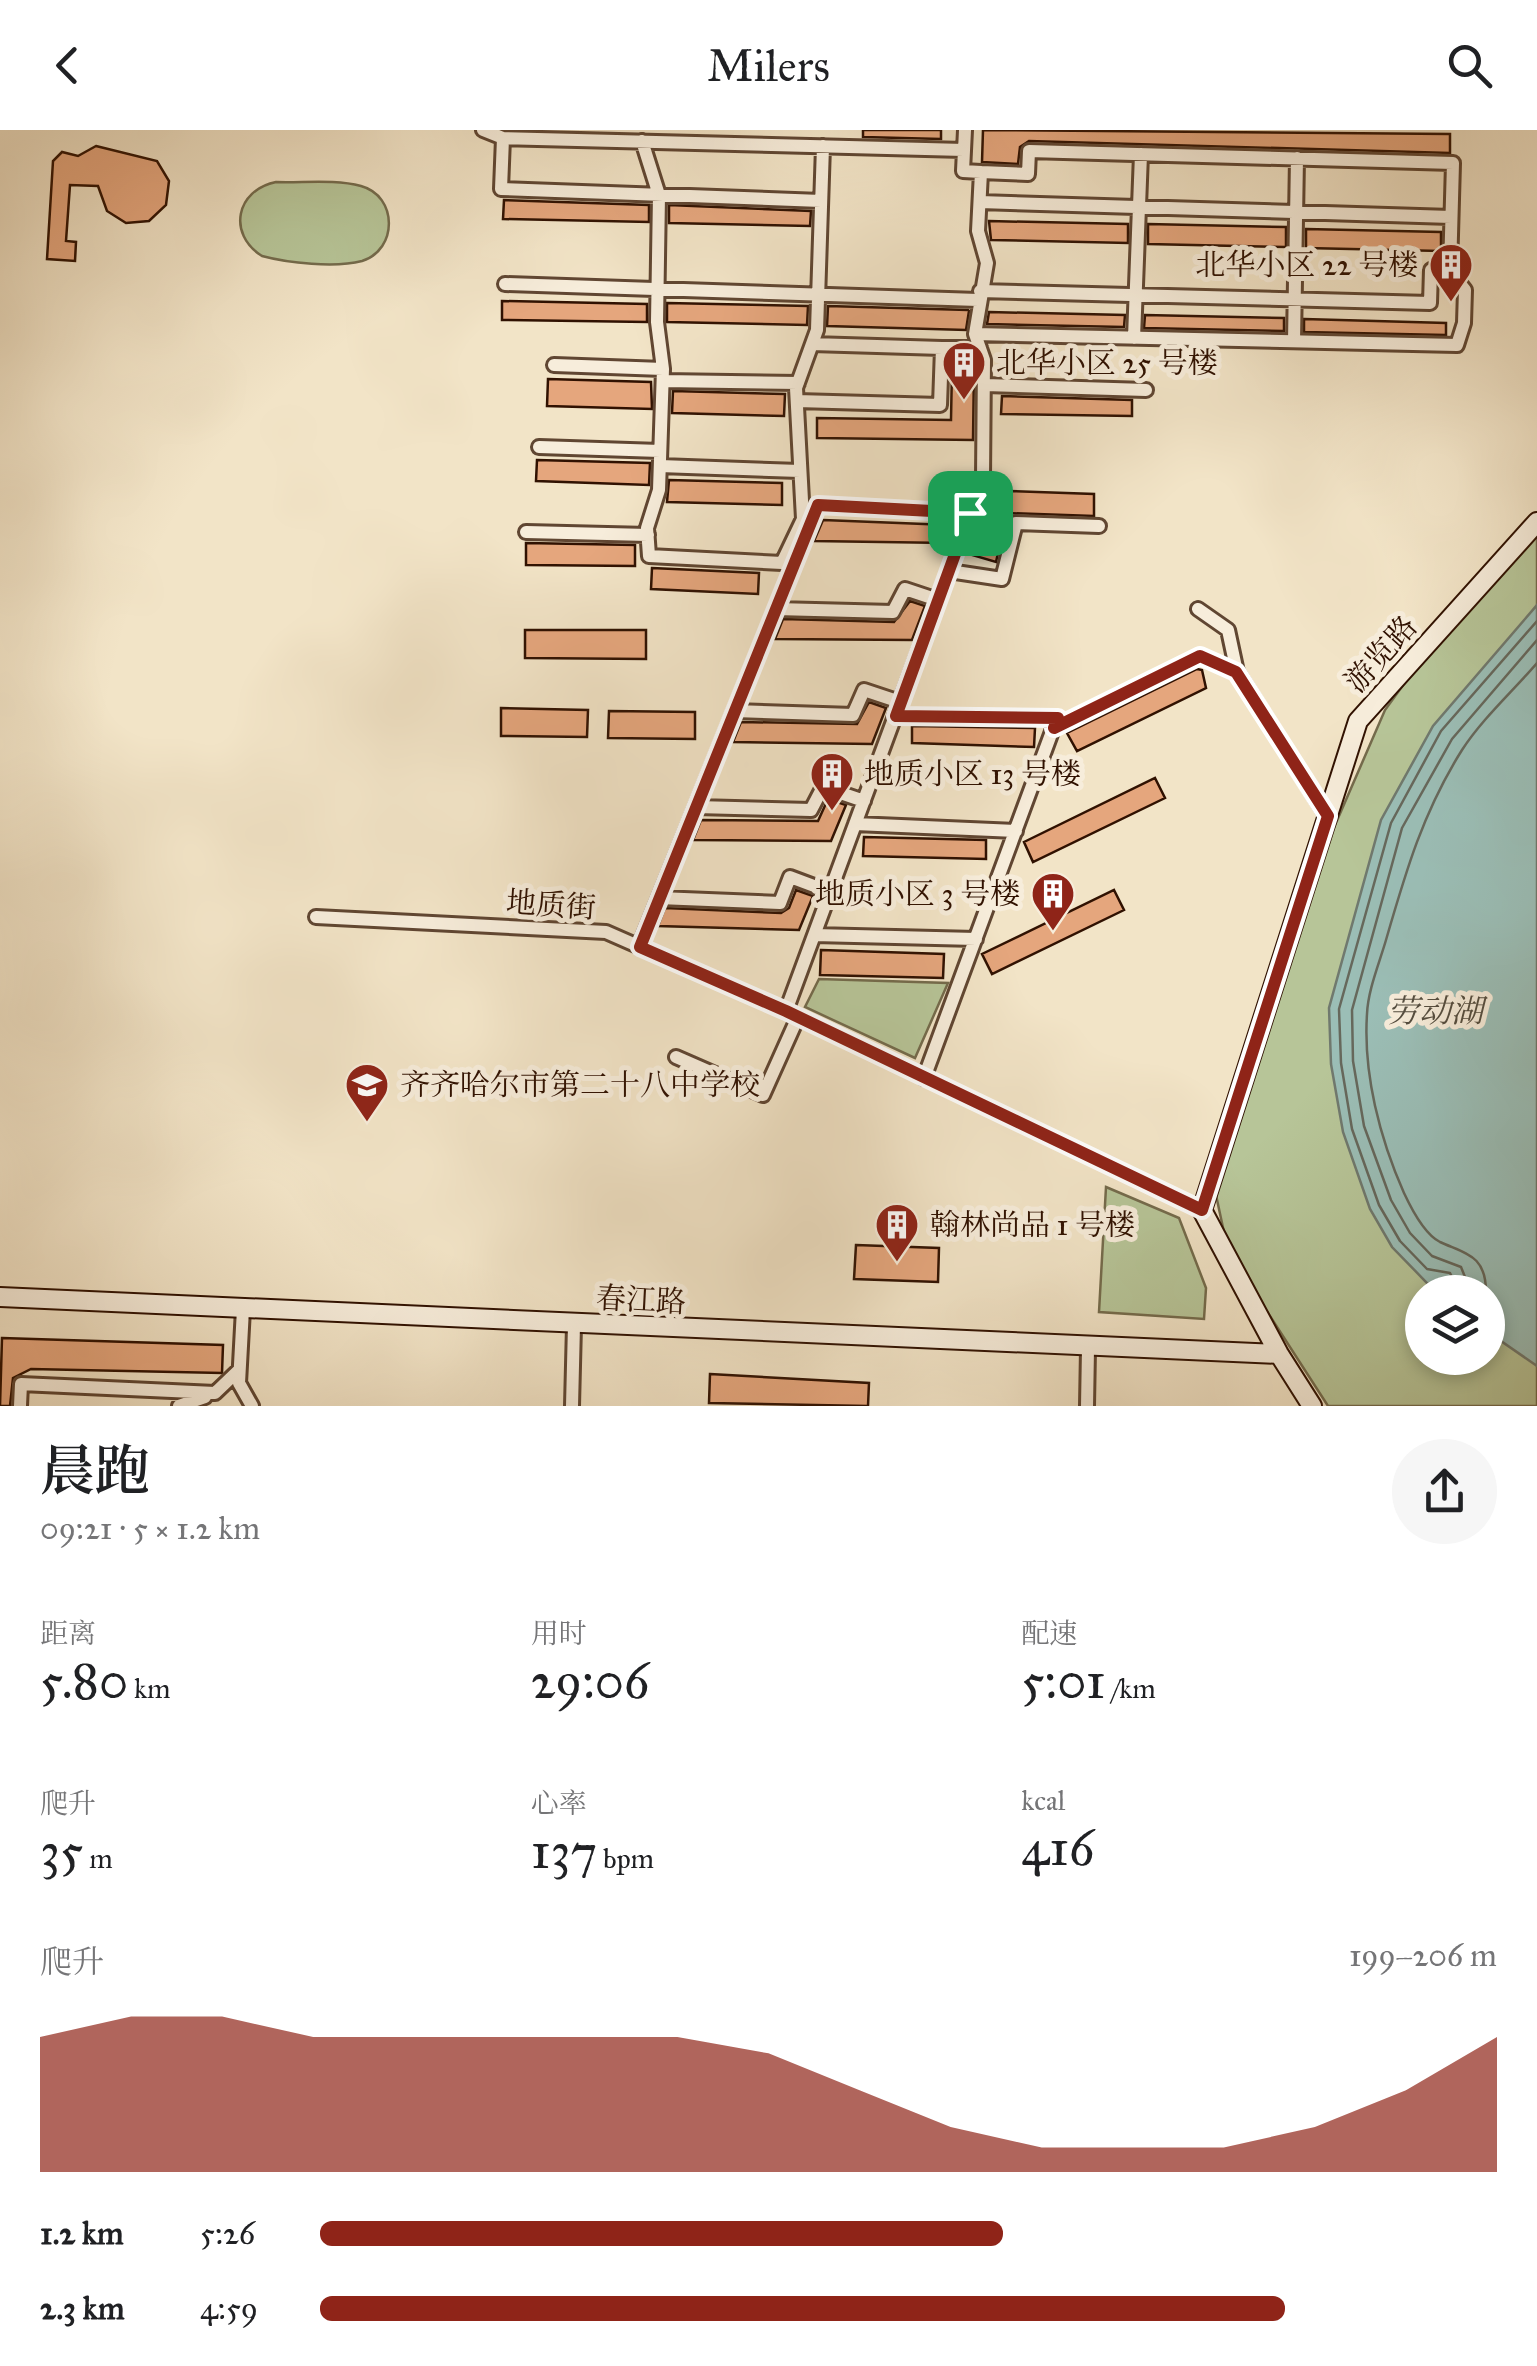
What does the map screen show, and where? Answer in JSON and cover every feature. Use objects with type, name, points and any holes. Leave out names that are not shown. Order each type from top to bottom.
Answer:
[{"type":"main road","name":"游览路","points":[[1202,1210],[1358,721],[1537,522]]},
{"type":"main road","points":[[1202,1210],[1279,1354],[1312,1406]]},
{"type":"main road","name":"春江路","points":[[0,1297],[1088,1349],[1279,1354]]},
{"type":"street","points":[[482,130],[502,138],[964,150]]},
{"type":"street","points":[[965,130],[963,171],[1028,174],[1029,151],[1452,162],[1450,271],[1464,290],[1464,323],[1457,345],[975,334]]},
{"type":"street","points":[[502,138],[501,189],[821,200]]},
{"type":"street","points":[[642,141],[659,196],[657,290],[663,375],[660,466],[648,535],[650,556],[782,563],[803,519],[797,402],[798,383],[812,344],[818,295],[822,146]]},
{"type":"street","points":[[1134,338],[1141,154]]},
{"type":"street","points":[[1294,341],[1298,158]]},
{"type":"street","points":[[676,1057],[763,1095],[792,1014],[814,935],[984,478],[985,385],[975,334],[988,262],[978,231],[981,172]]},
{"type":"street","points":[[980,202],[1451,217]]},
{"type":"street","points":[[505,284],[818,295],[1136,295],[1430,303],[1431,270],[1450,271]]},
{"type":"street","points":[[812,344],[980,348]]},
{"type":"street","points":[[797,402],[940,405],[942,348]]},
{"type":"street","points":[[554,366],[798,383]]},
{"type":"street","points":[[985,385],[1146,390]]},
{"type":"street","points":[[539,447],[660,451]]},
{"type":"street","points":[[660,466],[800,471]]},
{"type":"street","points":[[640,947],[818,505],[970,513]]},
{"type":"street","points":[[949,571],[1002,579],[1016,523],[1099,526]]},
{"type":"street","points":[[526,532],[648,535]]},
{"type":"street","points":[[776,610],[893,612],[905,589],[938,600]]},
{"type":"street","points":[[1198,609],[1228,630],[1236,672],[1328,816]]},
{"type":"street","points":[[1054,728],[1200,656],[1236,672]]},
{"type":"street","points":[[735,711],[853,715],[864,690],[898,709],[1058,718],[924,1078]]},
{"type":"street","points":[[696,807],[812,810],[823,787],[864,801]]},
{"type":"street","points":[[855,824],[1016,831]]},
{"type":"street","points":[[659,898],[780,903],[790,878],[830,892]]},
{"type":"street","name":"地质街","points":[[316,917],[606,932],[792,1014],[1202,1210]]},
{"type":"street","points":[[814,935],[976,939]]},
{"type":"street","points":[[243,1309],[238,1383],[252,1406]]},
{"type":"street","points":[[572,1406],[574,1324]]},
{"type":"street","points":[[1087,1406],[1088,1349]]},
{"type":"street","points":[[178,1406],[215,1393],[239,1370]]},
{"type":"street","points":[[20,1406],[22,1384],[215,1393]]},
{"type":"street","points":[[126,1406],[127,1390]]},
{"type":"green space","points":[[276,182],[341,183],[373,192],[382,200],[389,223],[382,246],[362,261],[339,264],[298,263],[262,256],[244,236],[241,214],[252,194]]},
{"type":"green space","points":[[1537,531],[1537,1406],[1328,1406],[1228,1251],[1213,1181],[1296,915],[1385,710],[1422,659]]},
{"type":"green space","points":[[819,979],[948,983],[915,1058],[805,1007]]},
{"type":"green space","points":[[1106,1187],[1179,1218],[1206,1288],[1204,1319],[1099,1312]]},
{"type":"water","name":"劳动湖","points":[[1537,605],[1537,1366],[1505,1344],[1505,1275],[1419,1275],[1392,1247],[1370,1209],[1343,1132],[1331,1064],[1329,1008],[1381,820],[1433,726]]},
{"type":"building","points":[[863,130],[941,130],[941,139],[863,137]]},
{"type":"building","points":[[983,130],[1450,134],[1450,153],[1029,141],[1020,147],[1018,164],[982,162]]},
{"type":"building","points":[[96,146],[157,161],[169,181],[166,205],[149,221],[126,223],[107,211],[98,186],[70,185],[66,241],[76,242],[75,261],[47,259],[53,161],[62,152],[78,156]]},
{"type":"building","points":[[504,200],[649,205],[649,222],[503,219]]},
{"type":"building","points":[[669,205],[811,211],[810,226],[669,223]]},
{"type":"building","points":[[989,221],[1128,224],[1128,243],[991,240]]},
{"type":"building","points":[[1148,224],[1286,227],[1286,247],[1148,244]]},
{"type":"building","points":[[1306,229],[1441,232],[1441,251],[1306,248]]},
{"type":"building","points":[[502,301],[647,304],[647,322],[502,320]]},
{"type":"building","points":[[667,303],[808,306],[807,325],[667,322]]},
{"type":"building","points":[[828,306],[969,311],[966,330],[827,326]]},
{"type":"building","points":[[989,312],[1125,315],[1124,327],[987,324]]},
{"type":"building","points":[[1145,315],[1284,318],[1284,331],[1144,328]]},
{"type":"building","points":[[1304,319],[1446,323],[1446,335],[1304,332]]},
{"type":"building","name":"北华小区 25 号楼","points":[[952,368],[974,368],[973,440],[817,438],[817,418],[951,420]]},
{"type":"building","points":[[548,379],[651,382],[652,409],[547,406]]},
{"type":"building","points":[[673,391],[785,394],[784,416],[672,413]]},
{"type":"building","points":[[1002,396],[1132,400],[1132,416],[1001,414]]},
{"type":"building","points":[[537,460],[650,463],[649,485],[536,481]]},
{"type":"building","points":[[669,480],[782,483],[782,505],[667,502]]},
{"type":"building","points":[[1008,491],[1094,494],[1094,516],[1007,513],[996,562],[972,555],[985,501],[1007,507]]},
{"type":"building","points":[[823,520],[949,525],[948,543],[814,541]]},
{"type":"building","points":[[526,543],[635,545],[635,566],[526,565]]},
{"type":"building","points":[[652,568],[759,573],[758,594],[651,589]]},
{"type":"building","points":[[910,601],[925,606],[912,640],[775,639],[783,619],[894,622]]},
{"type":"building","points":[[525,630],[646,630],[646,659],[525,658]]},
{"type":"building","points":[[1197,669],[1202,670],[1206,688],[1077,751],[1067,733]]},
{"type":"building","points":[[869,702],[886,708],[872,744],[733,742],[741,722],[857,724]]},
{"type":"building","points":[[501,708],[588,710],[587,737],[501,736]]},
{"type":"building","points":[[609,711],[695,712],[695,739],[608,738]]},
{"type":"building","points":[[912,726],[1035,728],[1034,747],[912,743]]},
{"type":"building","points":[[1155,778],[1165,798],[1033,862],[1024,842]]},
{"type":"building","name":"地质小区 13 号楼","points":[[828,799],[846,805],[831,841],[693,840],[701,820],[818,821]]},
{"type":"building","points":[[864,837],[986,840],[986,859],[863,856]]},
{"type":"building","points":[[796,890],[813,896],[799,930],[658,926],[665,908],[781,913],[789,908]]},
{"type":"building","name":"地质小区 3 号楼","points":[[1114,890],[1124,910],[992,974],[982,954]]},
{"type":"building","points":[[821,950],[944,954],[943,978],[820,975]]},
{"type":"building","name":"翰林尚品 1 号楼","points":[[856,1245],[939,1248],[938,1282],[854,1279]]},
{"type":"building","points":[[2,1338],[223,1345],[222,1373],[31,1369],[13,1378],[10,1406],[0,1406]]},
{"type":"building","points":[[710,1374],[869,1383],[868,1406],[709,1403]]},
{"type":"place","name":"北华小区 22 号楼","points":[[1451,303]]},
{"type":"place","name":"北华小区 25 号楼","points":[[964,401]]},
{"type":"place","name":"地质小区 13 号楼","points":[[832,812]]},
{"type":"place","name":"地质小区 3 号楼","points":[[1053,932]]},
{"type":"place","name":"齐齐哈尔市第二十八中学校","points":[[367,1123]]},
{"type":"place","name":"翰林尚品 1 号楼","points":[[897,1263]]},
{"type":"route","points":[[818,505],[970,513],[896,716],[1058,718],[1054,728],[1200,656],[1236,672],[1328,816],[1202,1210],[786,1011],[640,947],[818,505]]}]
